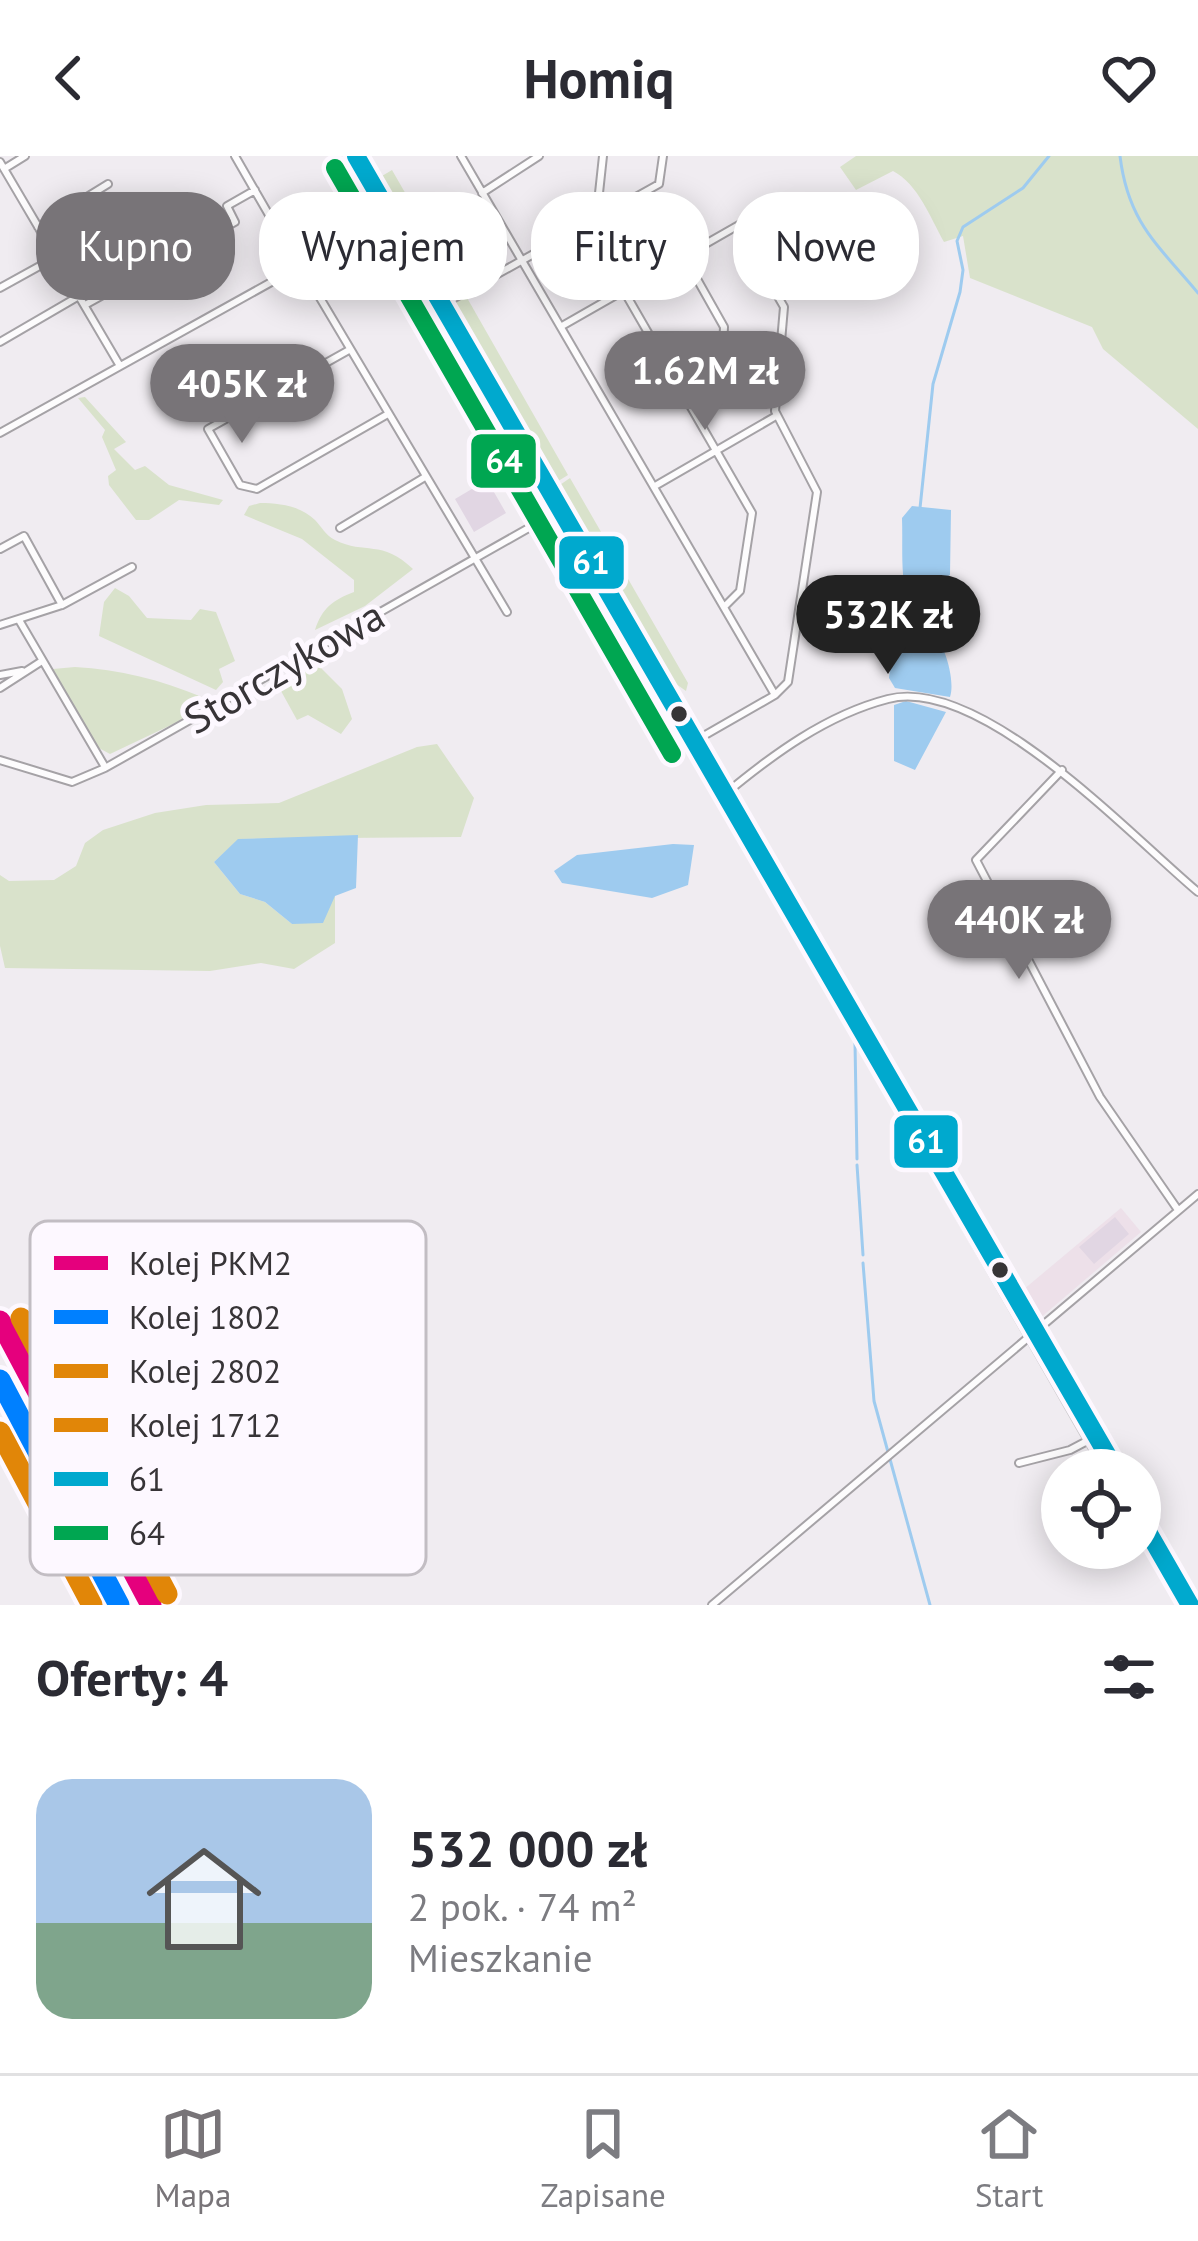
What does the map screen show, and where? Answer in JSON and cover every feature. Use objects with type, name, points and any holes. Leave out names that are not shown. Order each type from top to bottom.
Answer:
[{"type":"main road","points":[[356,156],[376,192]]},
{"type":"main road","points":[[440,300],[1100,1449]]},
{"type":"main road","points":[[1033,1333],[1096,1449]]},
{"type":"main road","points":[[1161,1555],[1190,1605]]},
{"type":"street","points":[[25,156],[2,165],[36,224]]},
{"type":"street","points":[[235,156],[259,197]]},
{"type":"street","points":[[461,156],[481,192]]},
{"type":"street","points":[[484,192],[538,156]]},
{"type":"street","points":[[599,192],[603,156]]},
{"type":"street","points":[[645,192],[659,184],[662,156]]},
{"type":"street","points":[[95,192],[108,184]]},
{"type":"street","points":[[85,305],[235,222],[227,206],[255,190]]},
{"type":"street","points":[[507,236],[776,695]]},
{"type":"street","points":[[442,304],[531,255]]},
{"type":"street","points":[[0,288],[36,268]]},
{"type":"street","points":[[0,433],[259,290]]},
{"type":"street","points":[[0,342],[72,300]]},
{"type":"street","points":[[82,300],[120,366]]},
{"type":"street","points":[[319,300],[507,612]]},
{"type":"street","points":[[562,326],[607,300]]},
{"type":"street","points":[[630,300],[752,513],[739,596],[724,607]]},
{"type":"street","points":[[709,300],[724,327],[723,346]]},
{"type":"street","points":[[693,742],[776,695],[788,682],[818,492],[776,416],[784,307],[780,300]]},
{"type":"street","points":[[349,350],[208,429],[240,485],[257,489],[388,414]]},
{"type":"street","points":[[654,486],[776,416]]},
{"type":"street","points":[[340,527],[425,477]]},
{"type":"street","name":"Storczykowa","points":[[0,760],[72,782],[105,768],[560,510]]},
{"type":"street","points":[[0,549],[24,536],[62,605]]},
{"type":"street","points":[[0,625],[62,605],[132,567]]},
{"type":"street","points":[[19,620],[105,768]]},
{"type":"street","points":[[0,688],[42,661]]},
{"type":"street","points":[[0,675],[26,671]]},
{"type":"street","points":[[724,795],[782,749],[889,698],[924,698],[950,705],[1008,734],[1062,770],[1198,892]]},
{"type":"street","points":[[1062,770],[976,860],[1100,1096],[1178,1210]]},
{"type":"street","points":[[712,1605],[1198,1194]]},
{"type":"street","points":[[1019,1463],[1089,1440]]},
{"type":"shaded area","points":[[1121,1208],[1141,1232],[1039,1319],[1023,1290]]},
{"type":"green space","points":[[856,156],[1198,156],[1198,429],[1103,349],[1092,327],[970,278],[963,236],[944,242],[919,192],[902,177],[893,171],[856,190],[840,167]]},
{"type":"green space","points":[[392,170],[405,192],[384,192],[377,179]]},
{"type":"green space","points":[[468,300],[568,475],[555,483],[453,312],[455,303]]},
{"type":"green space","points":[[85,397],[126,442],[114,449],[135,470],[145,466],[169,485],[223,500],[219,505],[179,500],[149,520],[136,520],[109,485],[108,476],[116,470],[102,437],[105,430],[78,398]]},
{"type":"green space","points":[[570,478],[688,683],[686,691],[662,674],[554,489]]},
{"type":"green space","points":[[249,506],[296,508],[335,540],[392,554],[413,569],[365,606],[315,630],[329,606],[354,592],[354,580],[302,539],[244,515]]},
{"type":"green space","points":[[115,588],[129,596],[147,618],[191,620],[200,609],[216,612],[235,661],[219,669],[223,682],[216,690],[99,636],[104,602]]},
{"type":"green space","points":[[317,664],[342,689],[352,719],[341,734],[308,715],[297,720],[281,691],[299,672]]},
{"type":"green space","points":[[75,667],[171,685],[202,697],[207,708],[110,754],[97,747],[53,669]]},
{"type":"green space","points":[[437,744],[474,798],[461,837],[239,839],[214,862],[240,894],[265,902],[292,924],[335,896],[335,943],[294,969],[261,963],[210,971],[5,968],[0,946],[0,875],[9,881],[54,880],[76,866],[85,843],[103,830],[155,813],[206,805],[279,803],[417,747]]},
{"type":"water","points":[[912,506],[951,510],[950,575],[928,585],[934,610],[929,612],[922,605],[908,603],[905,592],[902,518]]},
{"type":"water","points":[[928,625],[947,659],[950,697],[895,688],[889,678],[894,649],[902,635]]},
{"type":"water","points":[[906,701],[946,712],[915,770],[894,761],[894,705]]},
{"type":"water","points":[[358,835],[356,888],[335,896],[323,923],[292,924],[265,902],[240,894],[214,862],[238,839]]},
{"type":"water","points":[[694,845],[688,885],[652,898],[562,883],[554,871],[577,855]]},
{"type":"building","points":[[487,480],[506,513],[474,532],[455,499]]},
{"type":"building","points":[[1115,1217],[1129,1234],[1094,1264],[1079,1247]]},
{"type":"waterway","points":[[920,508],[933,384],[960,292],[963,270],[957,241],[963,227],[1023,188],[1049,156]]},
{"type":"waterway","points":[[1120,156],[1137,215],[1198,293]]},
{"type":"waterway","points":[[855,1043],[857,1159]]},
{"type":"waterway","points":[[857,1165],[863,1255]]},
{"type":"waterway","points":[[863,1263],[874,1401],[930,1605]]},
{"type":"rail line","name":"2802","points":[[21,1318],[30,1335]]},
{"type":"rail line","name":"PKM2","points":[[0,1321],[30,1377]]},
{"type":"rail line","name":"1802","points":[[0,1380],[30,1437]]},
{"type":"rail line","name":"1712","points":[[0,1432],[30,1488]]},
{"type":"rail line","name":"1712","points":[[76,1575],[92,1605]]},
{"type":"rail line","name":"1802","points":[[103,1575],[119,1605]]},
{"type":"rail line","name":"PKM2","points":[[135,1575],[151,1605]]},
{"type":"rail line","name":"2802","points":[[157,1575],[167,1594]]},
{"type":"transit line","name":"61","points":[[356,156],[1104,1449]]},
{"type":"transit line","name":"64","points":[[335,168],[672,754]]},
{"type":"transit line","name":"61","points":[[1161,1555],[1190,1605]]}]
